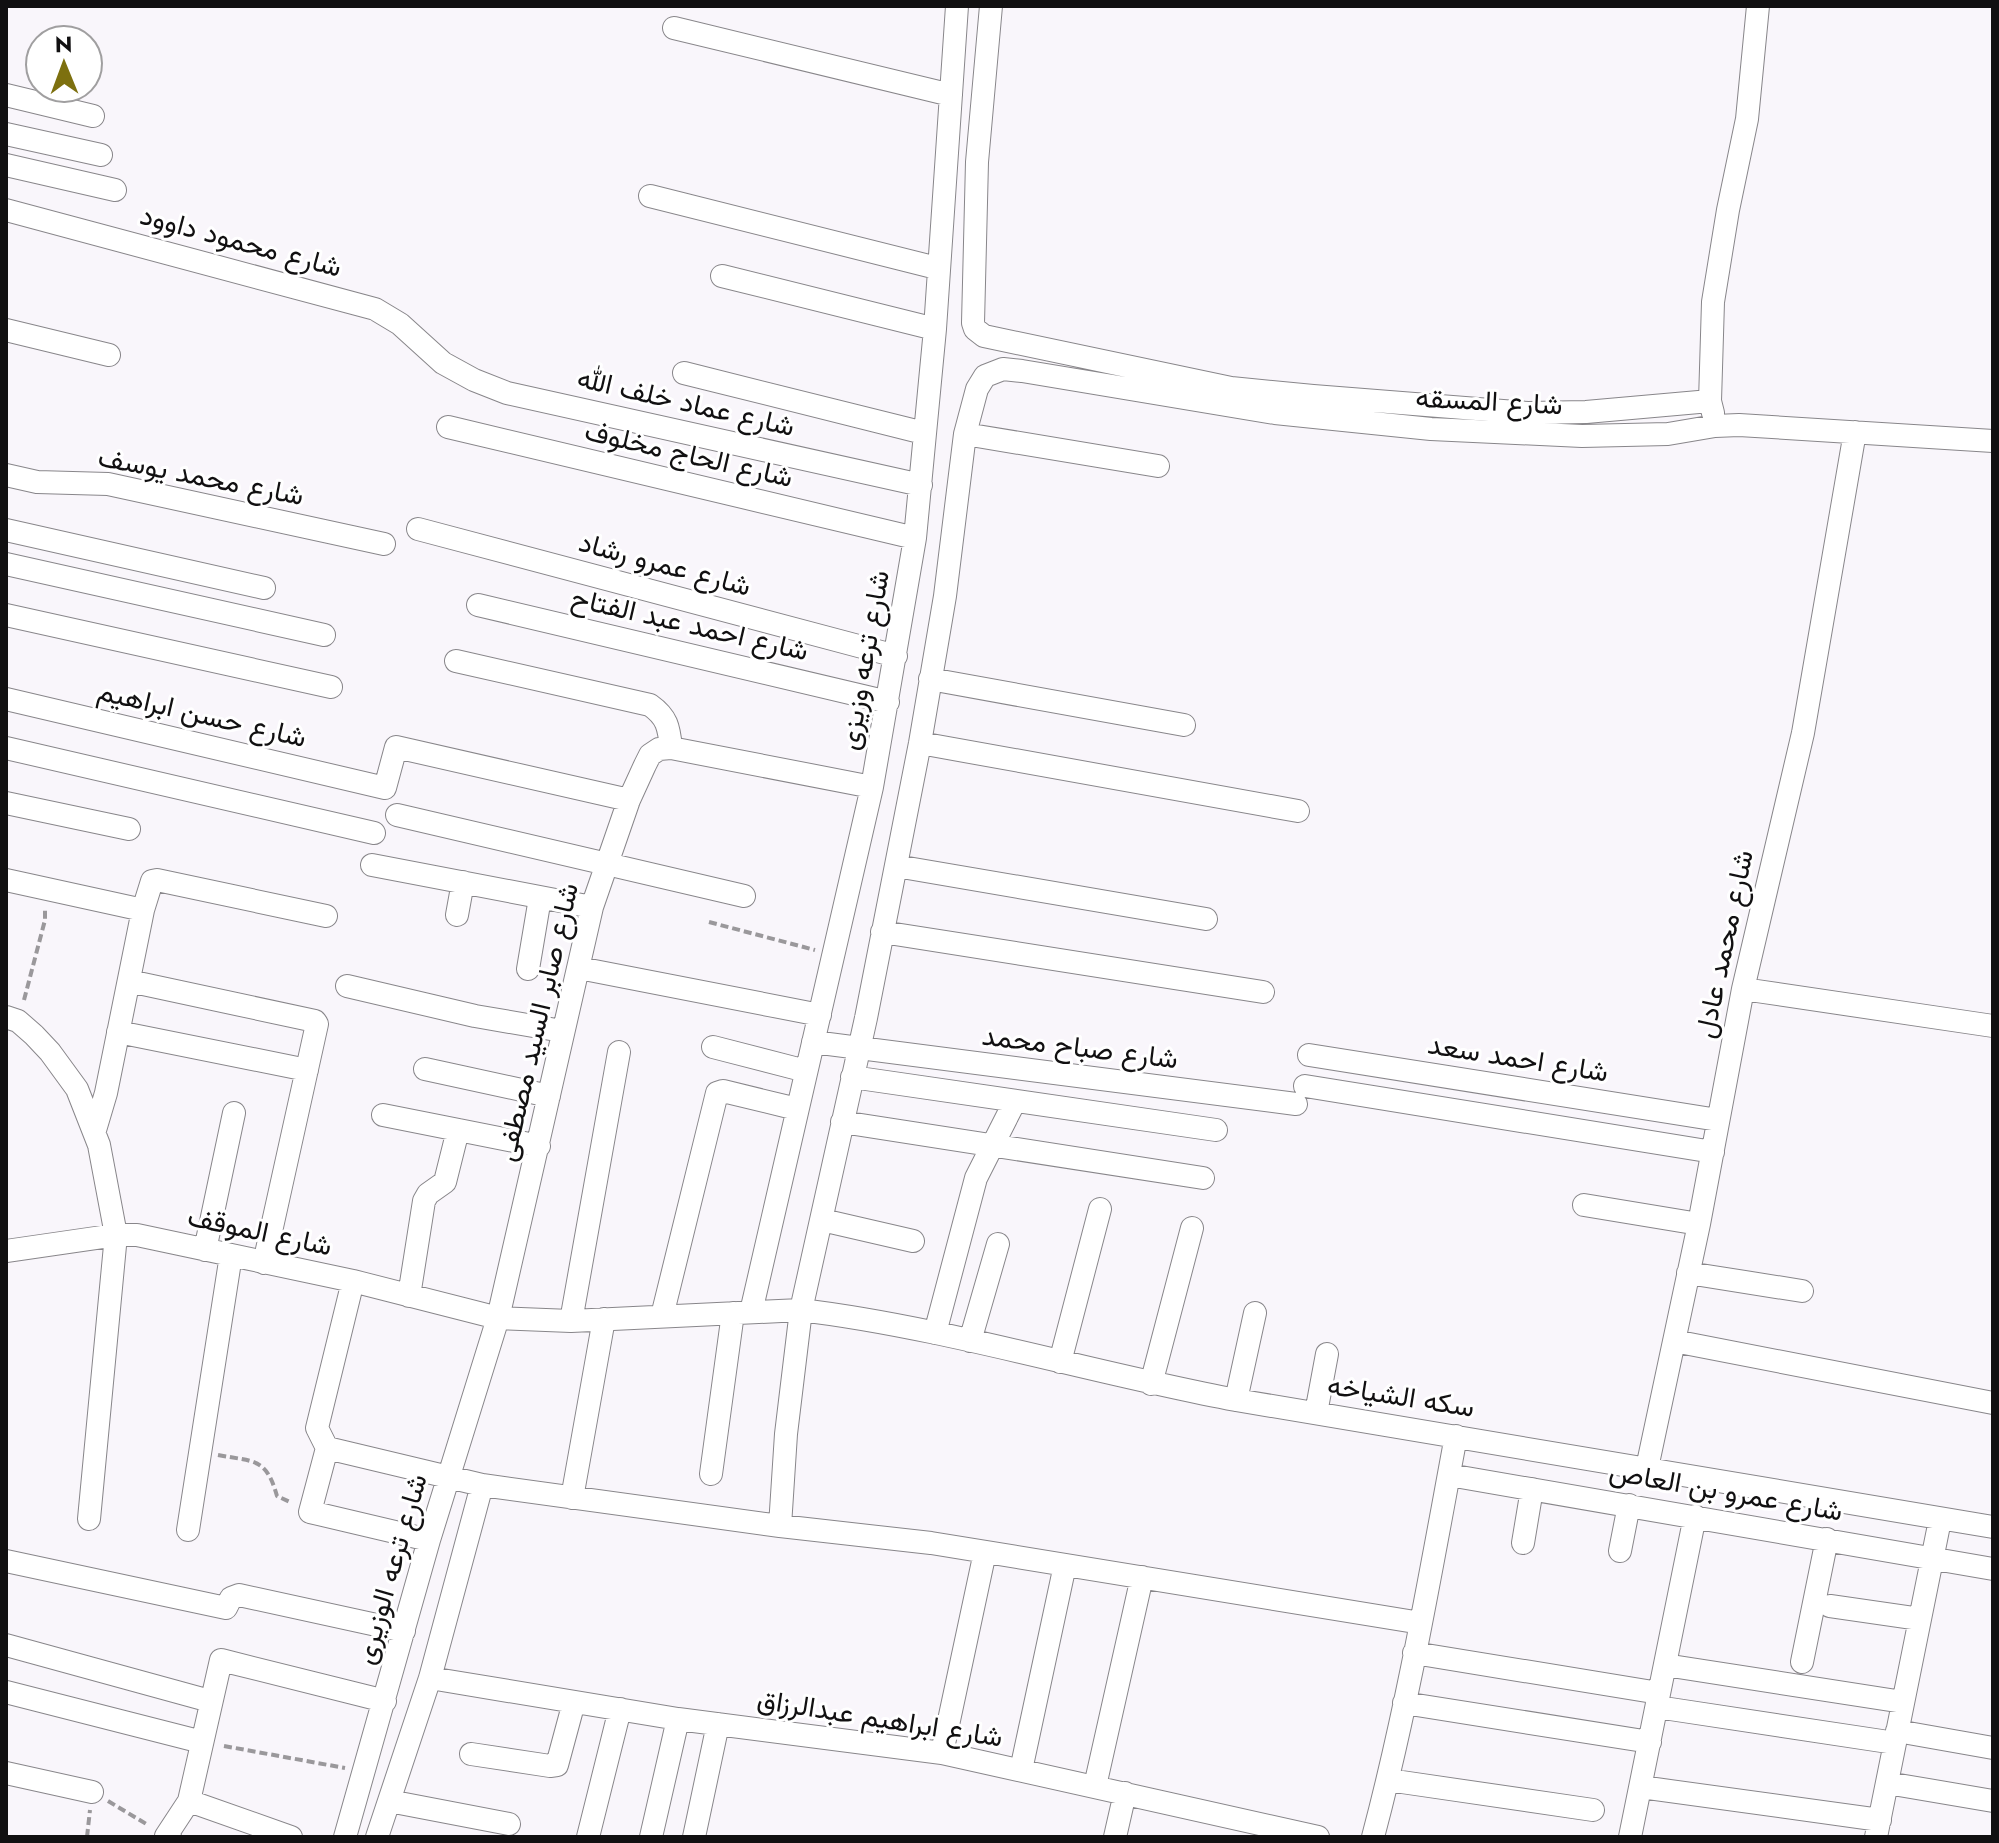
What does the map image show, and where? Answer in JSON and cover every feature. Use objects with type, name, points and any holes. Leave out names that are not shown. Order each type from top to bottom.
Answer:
[{"type":"street","name":"شارع ترعه وزيزى","points":[[711,1474],[742,1312],[820,1015],[872,787],[896,656],[921,485],[957,6]]},
{"type":"street","name":"شارع المسقه","points":[[991,6],[977,162],[973,323],[984,336],[1231,388],[1313,396],[1528,413],[1586,412],[1710,401]]},
{"type":"street","points":[[1715,426],[1710,401],[1713,302],[1747,119],[1758,6]]},
{"type":"street","points":[[674,28],[951,95]]},
{"type":"street","points":[[6,95],[93,116]]},
{"type":"street","points":[[6,134],[101,155]]},
{"type":"street","points":[[6,165],[115,190]]},
{"type":"street","points":[[650,196],[937,268]]},
{"type":"street","name":"شارع محمود داوود","points":[[6,210],[357,303],[400,324],[443,363]]},
{"type":"street","points":[[722,276],[935,329]]},
{"type":"street","points":[[6,330],[109,355]]},
{"type":"street","name":"شارع عماد خلف الله","points":[[443,363],[507,393],[921,485]]},
{"type":"street","name":"شارع المسقه","points":[[965,434],[977,389],[985,376],[1003,369],[1275,413],[1431,429],[1582,436],[1668,434],[1715,426],[1993,441]]},
{"type":"street","points":[[684,373],[924,433]]},
{"type":"street","name":"شارع الحاج مخلوف","points":[[448,427],[915,538]]},
{"type":"street","name":"شارع محمد عادل","points":[[1620,1551],[1627,1505],[1641,1467],[1674,1341],[1743,989],[1803,733],[1855,432]]},
{"type":"street","points":[[780,1526],[786,1434],[801,1310],[920,743],[945,596],[965,434],[1158,466]]},
{"type":"street","name":"شارع محمد يوسف","points":[[6,475],[37,482],[108,484],[384,544]]},
{"type":"street","name":"شارع عمرو رشاد","points":[[418,529],[896,656]]},
{"type":"street","points":[[6,530],[264,588]]},
{"type":"street","points":[[6,564],[324,635]]},
{"type":"street","name":"شارع احمد عبد الفتاح","points":[[478,605],[888,702]]},
{"type":"street","points":[[6,615],[331,687]]},
{"type":"street","points":[[456,661],[650,705],[662,713],[669,726],[665,748],[872,787]]},
{"type":"street","points":[[930,679],[1184,725]]},
{"type":"street","name":"شارع حسن ابراهيم","points":[[6,699],[385,788],[396,747],[629,800]]},
{"type":"street","points":[[920,743],[1298,811]]},
{"type":"street","points":[[6,748],[374,833]]},
{"type":"street","name":"شارع صابر السيد مصطفى","points":[[498,1318],[592,907],[629,800],[650,755],[665,748]]},
{"type":"street","points":[[6,803],[129,829]]},
{"type":"street","points":[[397,815],[744,896]]},
{"type":"street","points":[[372,865],[592,907]]},
{"type":"street","points":[[896,866],[1206,919]]},
{"type":"street","points":[[6,880],[143,910]]},
{"type":"street","points":[[95,1130],[152,881],[326,916]]},
{"type":"street","points":[[457,915],[463,882]]},
{"type":"street","points":[[528,969],[540,898]]},
{"type":"street","points":[[882,932],[1263,992]]},
{"type":"street","points":[[579,968],[820,1015]]},
{"type":"street","points":[[129,981],[315,1021],[317,1024],[264,1263]]},
{"type":"street","points":[[347,986],[475,1016],[562,1031]]},
{"type":"street","points":[[1743,989],[1993,1026]]},
{"type":"street","points":[[12,1019],[50,1052],[77,1089],[95,1130],[116,1235],[89,1519]]},
{"type":"street","points":[[118,1032],[307,1070]]},
{"type":"street","name":"شارع صباح محمد","points":[[813,1042],[1300,1095],[1713,1152]]},
{"type":"street","points":[[713,1047],[806,1071]]},
{"type":"street","points":[[571,1321],[619,1052]]},
{"type":"street","name":"شارع احمد سعد","points":[[1309,1055],[1718,1120]]},
{"type":"street","points":[[425,1069],[549,1096]]},
{"type":"street","points":[[852,1077],[1216,1130]]},
{"type":"street","points":[[662,1316],[717,1093],[797,1109]]},
{"type":"street","points":[[935,1333],[976,1178],[1015,1101]]},
{"type":"street","points":[[205,1250],[234,1113]]},
{"type":"street","points":[[383,1115],[539,1146]]},
{"type":"street","points":[[842,1122],[1203,1178]]},
{"type":"street","points":[[409,1296],[424,1201],[428,1194],[445,1182],[458,1130]]},
{"type":"street","points":[[1584,1205],[1699,1224]]},
{"type":"street","points":[[1060,1362],[1100,1209]]},
{"type":"street","points":[[822,1220],[913,1241]]},
{"type":"street","points":[[1151,1384],[1192,1228]]},
{"type":"street","name":"شارع الموقف","points":[[6,1251],[116,1235],[137,1235],[353,1281],[498,1318]]},
{"type":"street","points":[[970,1341],[998,1244]]},
{"type":"street","points":[[188,1530],[231,1255]]},
{"type":"street","points":[[1688,1273],[1802,1291]]},
{"type":"street","points":[[353,1281],[317,1428],[327,1448],[310,1512],[429,1540]]},
{"type":"street","points":[[498,1318],[571,1321],[801,1310]]},
{"type":"street","name":"سكه الشياخه","points":[[801,1310],[935,1333],[1151,1384],[1236,1400],[1993,1527]]},
{"type":"street","points":[[1236,1400],[1255,1313]]},
{"type":"street","name":"شارع ترعه الوزيرى","points":[[345,1837],[429,1540],[498,1318]]},
{"type":"street","points":[[572,1498],[604,1319]]},
{"type":"street","points":[[1674,1341],[1993,1403]]},
{"type":"street","points":[[1316,1413],[1327,1354]]},
{"type":"street","points":[[1373,1837],[1421,1623],[1456,1436]]},
{"type":"street","points":[[327,1448],[482,1485],[985,1552],[1421,1623]]},
{"type":"street","name":"شارع عمرو بن العاص","points":[[1449,1475],[1993,1569]]},
{"type":"street","points":[[377,1837],[430,1678],[482,1485]]},
{"type":"street","points":[[1740,1524],[1749,1488]]},
{"type":"street","points":[[1523,1543],[1532,1489]]},
{"type":"street","points":[[1802,1662],[1831,1501]]},
{"type":"street","points":[[1630,1837],[1695,1516]]},
{"type":"street","points":[[1641,1787],[1878,1829],[1940,1520]]},
{"type":"street","points":[[942,1753],[985,1552]]},
{"type":"street","points":[[6,1561],[226,1608],[231,1598],[239,1595],[404,1631]]},
{"type":"street","points":[[1021,1770],[1065,1565]]},
{"type":"street","points":[[1095,1786],[1142,1577]]},
{"type":"street","points":[[1830,1606],[1920,1619]]},
{"type":"street","points":[[6,1645],[210,1701]]},
{"type":"street","points":[[1414,1653],[1658,1700],[1896,1737],[1993,1748]]},
{"type":"street","points":[[168,1836],[189,1801],[221,1660],[385,1701]]},
{"type":"street","points":[[1665,1665],[1903,1702]]},
{"type":"street","name":"شارع ابراهيم عبدالرزاق","points":[[430,1678],[678,1719],[942,1753],[1318,1837]]},
{"type":"street","points":[[6,1692],[202,1742]]},
{"type":"street","points":[[471,1754],[557,1765],[574,1702]]},
{"type":"street","points":[[1404,1703],[1650,1742]]},
{"type":"street","points":[[588,1837],[620,1709]]},
{"type":"street","points":[[651,1837],[678,1719]]},
{"type":"street","points":[[694,1837],[718,1724]]},
{"type":"street","points":[[6,1773],[92,1792]]},
{"type":"street","points":[[1388,1780],[1593,1810]]},
{"type":"street","points":[[1887,1783],[1993,1801]]},
{"type":"street","points":[[1115,1837],[1125,1793]]},
{"type":"street","points":[[189,1801],[291,1837]]},
{"type":"street","points":[[389,1801],[509,1824]]},
{"type":"path","points":[[12,1019],[45,920],[46,888]]},
{"type":"path","points":[[709,922],[834,955]]},
{"type":"path","points":[[200,1452],[259,1463],[271,1476],[277,1496],[310,1512]]},
{"type":"path","points":[[202,1742],[364,1771]]},
{"type":"path","points":[[92,1792],[168,1836]]}]
